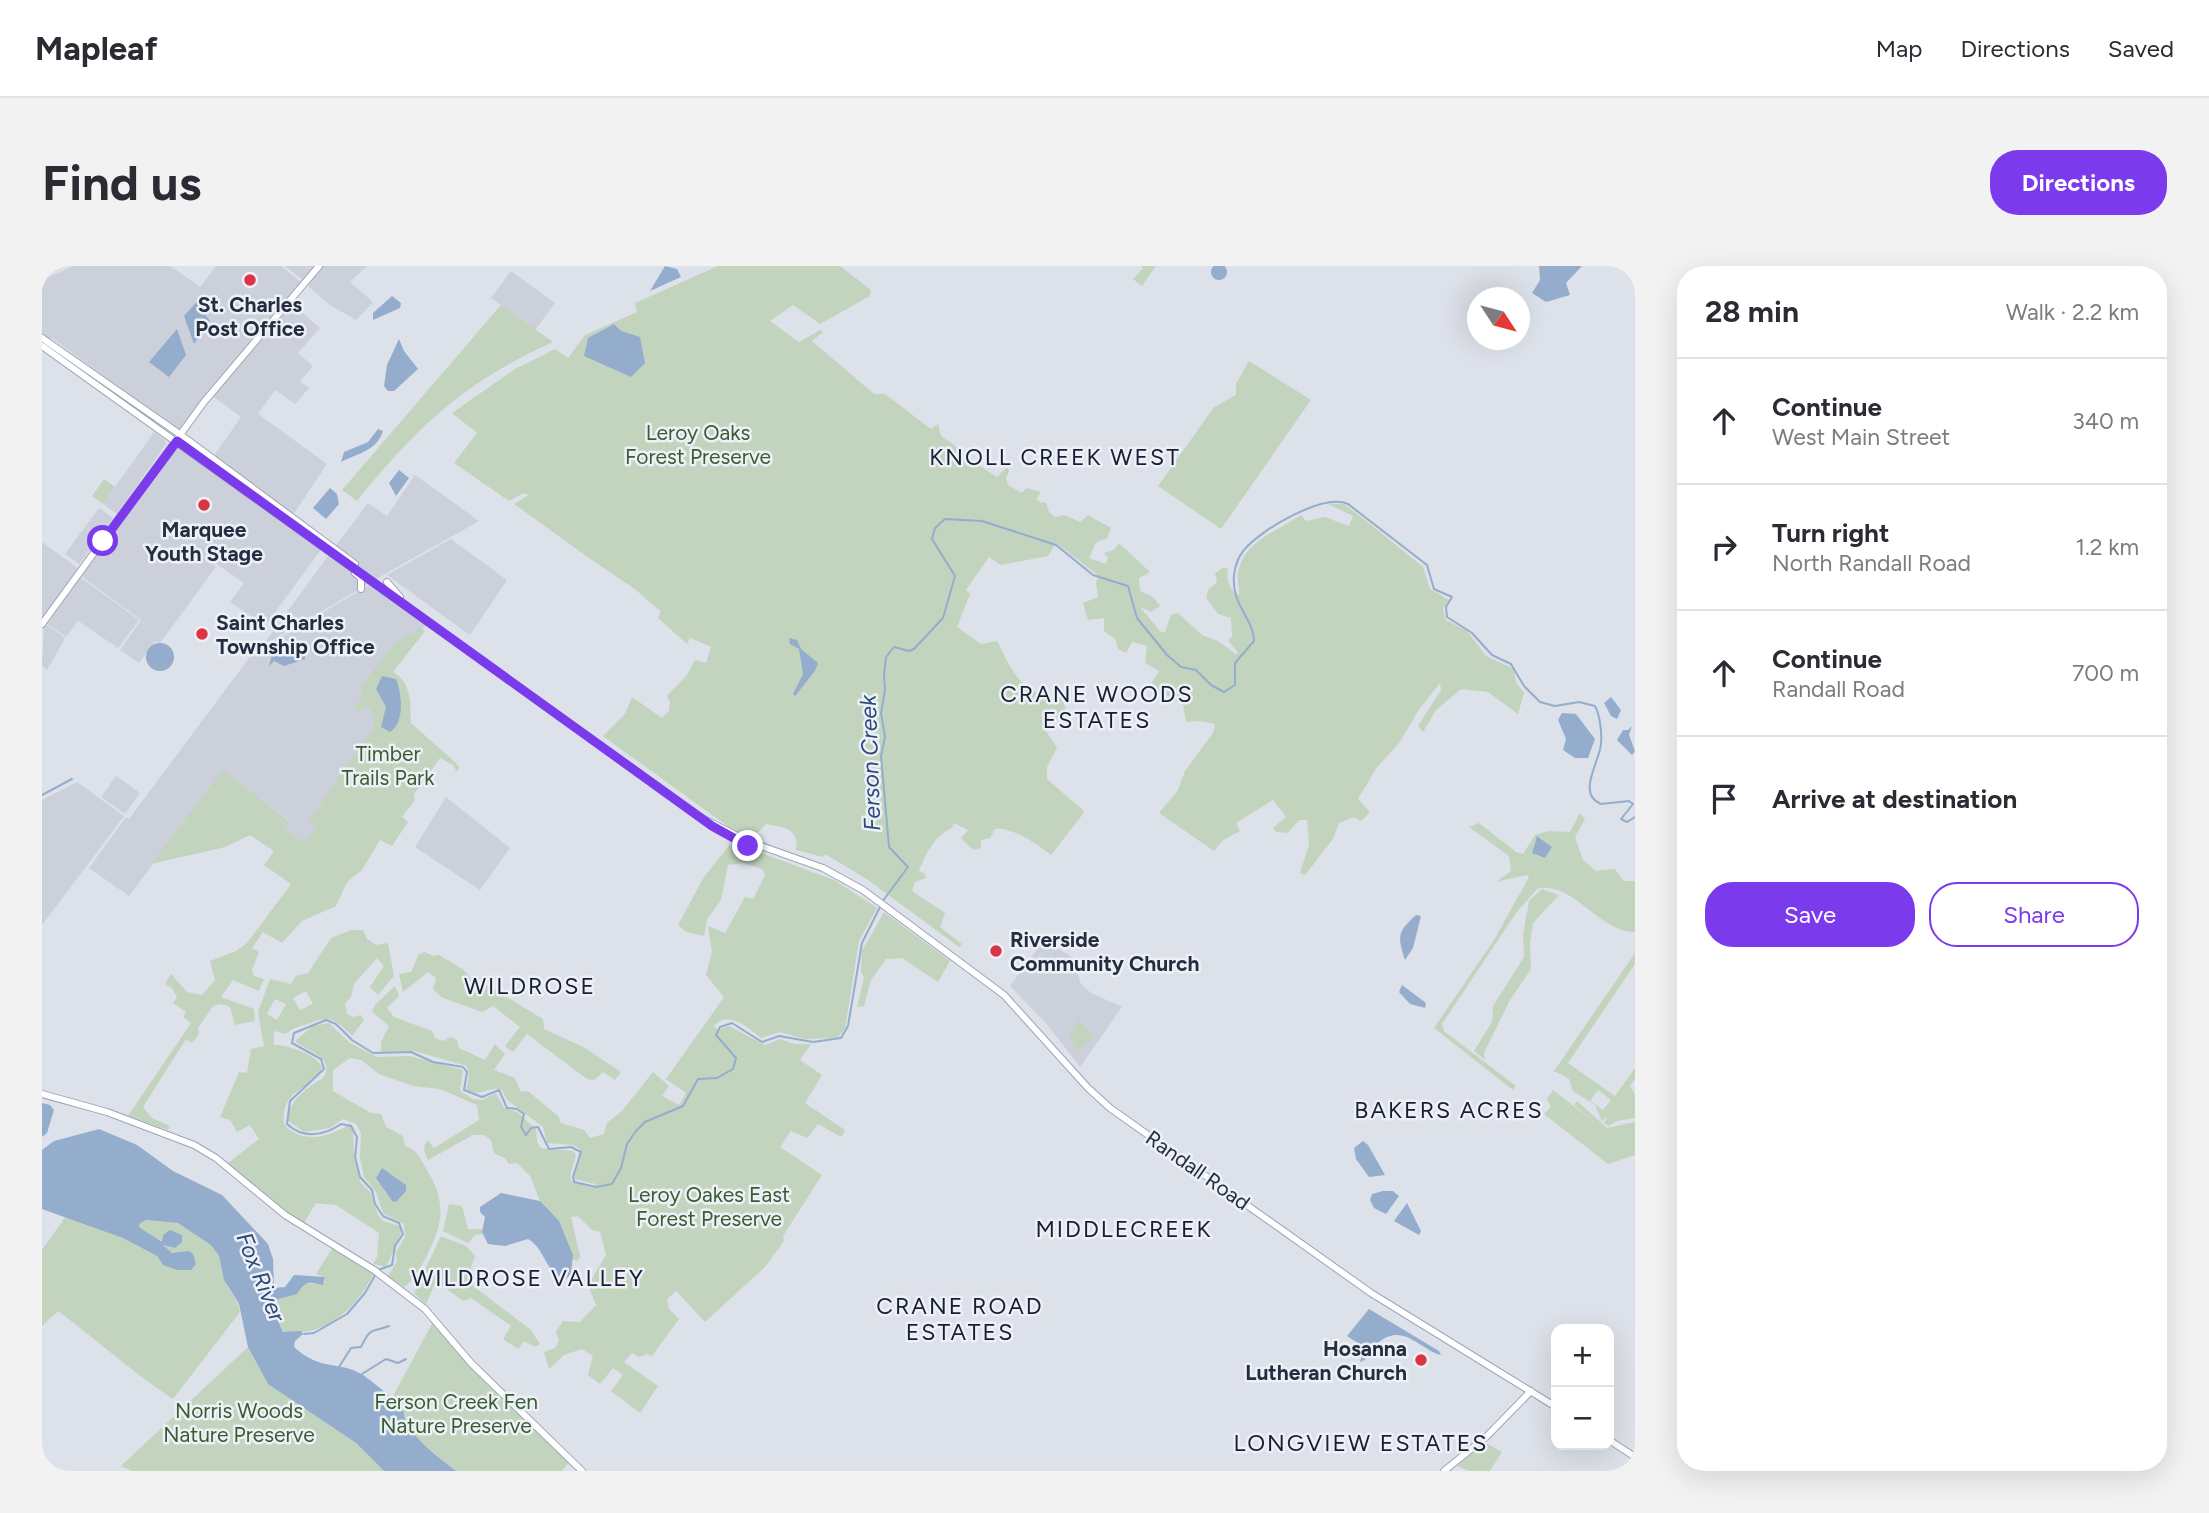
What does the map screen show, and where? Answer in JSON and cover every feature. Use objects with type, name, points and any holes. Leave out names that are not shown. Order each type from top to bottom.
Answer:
[{"type":"main road","points":[[42,624],[216,386],[319,266]]},
{"type":"main road","points":[[42,338],[338,557],[418,612]]},
{"type":"main road","points":[[42,346],[179,438],[418,612]]},
{"type":"main road","points":[[338,557],[361,578],[361,589]]},
{"type":"main road","points":[[387,582],[402,599]]},
{"type":"main road","name":"Randall Road","points":[[418,612],[738,841],[821,871],[869,896],[1004,995],[1087,1088],[1110,1108],[1371,1293],[1551,1404]]},
{"type":"main road","points":[[42,1094],[84,1104],[169,1135],[198,1147],[224,1165],[285,1214],[377,1272],[425,1309],[471,1363],[582,1471]]},
{"type":"main road","points":[[1444,1471],[1487,1436],[1531,1391]]},
{"type":"main road","points":[[1614,1443],[1635,1457]]},
{"type":"shaded area","points":[[74,266],[170,266],[200,287],[216,266],[281,266],[302,283],[181,433],[52,338],[49,341],[42,336],[42,280]]},
{"type":"shaded area","points":[[285,266],[317,266],[304,281]]},
{"type":"shaded area","points":[[320,266],[367,266],[350,282],[373,302],[356,320],[330,305],[305,283]]},
{"type":"shaded area","points":[[511,271],[555,303],[535,330],[491,298]]},
{"type":"shaded area","points":[[290,302],[320,328],[298,353],[313,366],[300,381],[309,388],[295,404],[275,390],[258,414],[327,464],[293,515],[213,457],[241,417],[211,395]]},
{"type":"shaded area","points":[[154,432],[165,440],[166,444],[117,514],[103,504]]},
{"type":"shaded area","points":[[177,442],[323,547],[265,626],[230,602],[244,583],[210,559],[216,567],[160,643],[155,641],[139,663],[120,650],[141,620],[80,575]]},
{"type":"shaded area","points":[[415,475],[479,521],[376,579],[335,547],[368,503],[387,516]]},
{"type":"shaded area","points":[[99,508],[113,518],[79,564],[65,554]]},
{"type":"shaded area","points":[[451,539],[507,580],[470,635],[387,575]]},
{"type":"shaded area","points":[[42,542],[80,570],[42,623]]},
{"type":"shaded area","points":[[331,552],[372,582],[262,646]]},
{"type":"shaded area","points":[[79,576],[139,620],[118,648],[78,621],[66,637],[44,622]]},
{"type":"shaded area","points":[[373,583],[428,622],[383,679],[389,705],[310,821],[317,826],[305,844],[285,829],[290,821],[223,771],[129,896],[89,868],[126,817],[129,819],[252,654]]},
{"type":"shaded area","points":[[44,623],[65,638],[47,670],[42,666]]},
{"type":"shaded area","points":[[116,776],[140,793],[125,814],[101,797]]},
{"type":"shaded area","points":[[77,782],[124,816],[42,925],[42,800]]},
{"type":"shaded area","points":[[446,797],[510,848],[480,890],[415,847]]},
{"type":"shaded area","points":[[1044,939],[1073,958],[1081,984],[1091,993],[1122,1007],[1080,1067],[1046,1023],[1010,986]]},
{"type":"green space","name":"Leroy Oaks Forest Preserve","points":[[718,266],[840,266],[871,290],[870,296],[820,324],[793,305],[770,321],[799,342],[820,330],[823,332],[812,341],[874,394],[885,394],[931,429],[938,424],[941,436],[997,477],[1007,467],[1008,485],[1022,493],[1026,488],[1041,492],[1036,499],[1041,503],[1046,502],[1049,512],[1055,517],[1064,515],[1080,522],[1088,515],[1111,528],[1107,539],[1096,543],[1089,558],[1106,564],[1108,558],[1104,553],[1114,550],[1119,543],[1150,572],[1139,578],[1140,591],[1153,597],[1160,606],[1151,612],[1140,607],[1161,632],[1165,632],[1171,615],[1178,613],[1202,635],[1218,641],[1237,655],[1228,640],[1232,637],[1231,618],[1218,614],[1206,598],[1208,590],[1217,582],[1215,573],[1224,567],[1228,569],[1229,584],[1239,595],[1238,576],[1241,562],[1262,538],[1301,515],[1306,521],[1325,517],[1349,526],[1353,516],[1328,504],[1344,504],[1423,567],[1430,589],[1449,600],[1443,609],[1446,620],[1467,631],[1486,656],[1514,669],[1516,682],[1524,693],[1518,714],[1488,692],[1461,689],[1436,710],[1423,732],[1418,726],[1441,690],[1440,683],[1418,711],[1400,742],[1377,767],[1358,799],[1370,812],[1361,821],[1354,817],[1339,823],[1333,839],[1305,875],[1300,873],[1309,845],[1307,820],[1299,820],[1288,833],[1276,832],[1273,828],[1286,817],[1273,800],[1236,823],[1240,831],[1222,841],[1214,851],[1159,813],[1178,790],[1185,771],[1213,733],[1215,724],[1186,722],[1183,705],[1150,686],[1159,671],[1145,663],[1147,646],[1132,642],[1126,653],[1118,649],[1116,640],[1104,631],[1104,618],[1088,620],[1083,603],[1098,597],[1096,582],[1099,576],[1056,543],[1048,556],[1001,565],[989,557],[966,590],[970,594],[957,627],[981,644],[997,641],[1008,663],[1028,688],[1048,696],[1061,697],[1067,711],[1052,721],[1046,731],[1057,748],[1047,767],[1047,779],[1084,811],[1051,855],[1024,837],[1002,829],[995,829],[990,838],[981,840],[981,848],[973,850],[961,838],[968,830],[954,823],[952,828],[935,841],[919,871],[924,873],[926,878],[915,882],[912,891],[945,913],[940,927],[962,944],[959,947],[868,880],[825,854],[823,857],[796,850],[795,837],[789,830],[766,824],[752,838],[730,828],[603,736],[625,714],[632,697],[662,718],[669,711],[670,702],[667,696],[687,675],[695,660],[706,663],[711,647],[690,638],[687,644],[658,618],[661,611],[636,590],[514,504],[529,495],[524,493],[509,501],[454,463],[477,433],[452,413],[515,369],[555,349],[568,358],[585,335],[637,312],[635,303]]},
{"type":"green space","points":[[1141,266],[1156,266],[1142,286],[1133,279],[1143,268]]},
{"type":"green space","points":[[501,305],[553,342],[493,374],[444,409],[401,450],[357,501],[342,490]]},
{"type":"green space","points":[[1249,361],[1311,400],[1221,529],[1158,486],[1214,407],[1236,395],[1236,384]]},
{"type":"green space","points":[[104,479],[115,487],[103,504],[92,496]]},
{"type":"green space","name":"Timber Trails Park","points":[[419,628],[425,631],[393,672],[407,688],[411,723],[455,762],[459,767],[457,772],[453,765],[440,758],[414,794],[415,800],[402,817],[408,822],[392,846],[380,840],[362,870],[347,882],[336,906],[302,921],[282,943],[263,932],[252,948],[259,952],[252,970],[254,976],[264,979],[259,991],[233,980],[221,997],[254,1009],[255,1021],[235,1025],[230,1007],[221,1004],[213,1006],[198,1028],[199,1034],[192,1043],[186,1039],[143,1107],[152,1118],[170,1126],[168,1130],[128,1116],[191,1023],[183,1017],[186,1012],[173,1003],[177,997],[172,988],[165,984],[171,974],[187,992],[202,995],[215,980],[210,961],[236,951],[247,943],[291,884],[264,865],[274,851],[250,835],[225,847],[151,864],[223,770],[290,822],[285,829],[305,843],[317,826],[309,821],[373,728],[373,716],[367,706],[358,711],[354,709],[363,695],[360,687],[396,642],[404,642],[402,638],[405,634],[412,635]],"holes":[[[381,677],[393,678],[401,697],[386,708],[376,691]]]},
{"type":"green space","points":[[1580,813],[1585,819],[1575,837],[1583,860],[1596,871],[1615,869],[1624,881],[1635,881],[1635,932],[1609,924],[1574,898],[1550,888],[1537,889],[1516,913],[1442,1024],[1444,1031],[1516,1086],[1513,1090],[1434,1028],[1494,940],[1529,877],[1527,875],[1496,882],[1511,871],[1509,856],[1469,827],[1479,823],[1516,852],[1523,854],[1535,835],[1548,831],[1570,832]],"holes":[[[1536,838],[1542,838],[1543,843],[1552,847],[1545,858],[1532,853]]]},
{"type":"green space","name":"Leroy Oakes East Forest Preserve","points":[[732,842],[834,880],[877,908],[859,941],[845,1029],[837,1038],[805,1039],[780,1032],[761,1038],[732,1020],[720,1021],[714,1026],[718,1030],[729,1026],[765,1045],[780,1039],[794,1044],[811,1044],[800,1060],[822,1075],[805,1103],[845,1130],[841,1137],[818,1124],[807,1138],[791,1131],[780,1147],[822,1175],[783,1236],[784,1241],[765,1267],[705,1322],[676,1291],[667,1299],[669,1309],[679,1319],[652,1356],[647,1354],[639,1357],[632,1353],[624,1362],[658,1386],[640,1413],[611,1391],[623,1375],[613,1368],[600,1384],[588,1375],[593,1356],[582,1349],[564,1355],[549,1369],[544,1352],[555,1348],[559,1341],[556,1332],[563,1321],[580,1322],[596,1305],[588,1285],[606,1255],[600,1232],[592,1230],[578,1216],[571,1217],[580,1256],[578,1261],[573,1260],[565,1235],[540,1201],[530,1176],[517,1163],[509,1164],[505,1158],[494,1153],[491,1140],[484,1135],[473,1135],[428,1160],[424,1150],[428,1140],[434,1148],[479,1120],[477,1105],[440,1089],[413,1086],[379,1074],[361,1060],[350,1058],[333,1070],[333,1091],[371,1113],[381,1114],[386,1127],[403,1136],[405,1146],[418,1155],[438,1193],[439,1225],[418,1272],[404,1287],[388,1276],[397,1261],[396,1252],[405,1237],[404,1224],[383,1213],[376,1192],[364,1177],[360,1158],[361,1133],[356,1124],[343,1119],[330,1128],[304,1132],[287,1120],[295,1100],[323,1078],[326,1071],[326,1064],[318,1055],[295,1041],[313,1026],[329,1023],[350,1043],[377,1057],[410,1056],[463,1070],[460,1091],[473,1099],[482,1100],[496,1093],[504,1108],[517,1112],[536,1129],[537,1142],[541,1148],[573,1151],[576,1154],[570,1177],[572,1182],[594,1188],[596,1184],[574,1179],[580,1149],[573,1145],[547,1143],[543,1127],[507,1100],[502,1090],[476,1093],[466,1091],[469,1075],[467,1066],[414,1051],[381,1052],[381,1042],[389,1026],[372,1012],[375,1005],[395,986],[399,996],[387,1008],[394,1017],[432,1031],[435,1038],[443,1041],[451,1037],[457,1040],[459,1048],[485,1060],[495,1044],[505,1054],[494,1070],[515,1078],[521,1092],[528,1091],[558,1116],[561,1123],[584,1130],[590,1138],[604,1134],[607,1123],[622,1111],[653,1072],[669,1086],[662,1096],[679,1105],[686,1093],[666,1079],[724,997],[706,975],[712,952],[708,926],[725,933],[745,897],[753,899],[765,875],[762,869],[744,863],[728,865],[721,900],[707,919],[704,936],[686,932],[678,925],[704,877]],"holes":[[[388,1173],[406,1185],[396,1202],[385,1192],[382,1184]]]},
{"type":"green space","points":[[1542,889],[1559,895],[1533,923],[1530,943],[1531,969],[1510,1000],[1484,1053],[1485,1060],[1474,1051],[1492,1022],[1493,1006],[1524,957],[1523,935],[1529,901]]},
{"type":"green space","points":[[884,912],[950,961],[938,982],[902,958],[886,959],[871,980],[864,1006],[857,1007],[864,978],[861,971],[862,951]]},
{"type":"green space","points":[[351,930],[363,930],[367,939],[376,945],[388,943],[394,976],[378,995],[370,987],[384,966],[377,958],[354,984],[351,997],[345,1003],[347,1014],[352,1017],[361,1015],[364,1020],[352,1036],[337,1022],[327,1019],[296,1027],[286,1034],[274,1031],[274,1045],[301,1051],[314,1058],[322,1067],[313,1081],[292,1095],[287,1102],[284,1124],[291,1131],[307,1137],[325,1135],[350,1124],[353,1126],[354,1159],[361,1183],[371,1193],[378,1215],[383,1221],[400,1226],[402,1231],[386,1267],[373,1264],[377,1257],[379,1233],[336,1205],[316,1203],[304,1223],[277,1206],[227,1164],[259,1139],[250,1125],[237,1132],[230,1120],[220,1117],[239,1072],[247,1073],[251,1049],[264,1046],[258,1012],[270,979],[291,984],[296,976],[308,973],[331,938]],"holes":[[[306,991],[313,1004],[300,1010],[293,998]],[[275,999],[286,1004],[277,1020],[267,1014]]]},
{"type":"green space","points":[[425,952],[433,956],[439,955],[464,970],[471,979],[483,983],[543,1019],[544,1029],[585,1048],[621,1072],[615,1080],[603,1072],[594,1080],[587,1079],[527,1034],[513,1052],[505,1046],[520,1027],[493,1006],[482,1012],[441,997],[433,989],[436,978],[428,972],[403,992],[399,974],[411,972],[419,954]]},
{"type":"green space","points":[[1635,953],[1635,964],[1568,1063],[1615,1096],[1635,1068],[1635,1079],[1630,1086],[1635,1094],[1635,1118],[1617,1121],[1609,1126],[1604,1123],[1607,1117],[1602,1121],[1595,1105],[1573,1091],[1569,1079],[1554,1071]],"holes":[[[1598,1090],[1611,1100],[1603,1110],[1590,1101]]]},
{"type":"green space","points":[[1079,1020],[1094,1037],[1076,1051],[1069,1035]]},
{"type":"green space","points":[[1553,1090],[1597,1124],[1574,1105],[1577,1101],[1607,1128],[1635,1122],[1635,1155],[1608,1164],[1544,1114],[1551,1107],[1547,1099]]},
{"type":"green space","points":[[449,1204],[462,1206],[468,1229],[482,1229],[483,1234],[475,1235],[468,1243],[443,1231]]},
{"type":"green space","points":[[66,1216],[123,1238],[157,1256],[163,1265],[187,1270],[175,1253],[169,1252],[162,1242],[139,1227],[140,1223],[150,1220],[174,1222],[196,1232],[214,1248],[225,1281],[240,1312],[173,1399],[58,1311],[42,1326],[42,1250]]},
{"type":"green space","points":[[441,1236],[466,1246],[475,1256],[470,1270],[473,1286],[531,1330],[540,1344],[535,1347],[524,1341],[518,1349],[503,1339],[511,1326],[471,1298],[463,1301],[436,1281],[426,1304],[414,1293]]},
{"type":"green space","points":[[333,1247],[374,1273],[358,1299],[338,1318],[313,1330],[284,1332],[273,1308],[275,1300],[298,1292],[304,1284],[325,1283],[325,1277],[316,1274]]},
{"type":"green space","name":"Ferson Creek Fen Nature Preserve","points":[[434,1320],[570,1461],[562,1471],[456,1471],[417,1438],[405,1414],[391,1400]]},
{"type":"green space","name":"Norris Woods Nature Preserve","points":[[248,1347],[268,1384],[356,1443],[384,1471],[132,1471],[121,1466]]},
{"type":"green space","points":[[1484,1442],[1502,1452],[1490,1471],[1469,1471],[1457,1466]]},
{"type":"water","points":[[1219,264],[1225,266],[1225,278],[1219,280],[1213,278],[1211,272],[1213,266]]},
{"type":"water","points":[[665,266],[677,269],[681,277],[650,291]]},
{"type":"water","points":[[1539,266],[1582,266],[1566,283],[1570,295],[1546,302],[1532,293],[1540,280]]},
{"type":"water","points":[[392,296],[401,303],[400,308],[373,320],[373,313]]},
{"type":"water","points":[[201,297],[204,313],[210,321],[194,344],[184,316]]},
{"type":"water","points":[[614,324],[621,331],[640,337],[645,363],[631,377],[584,356],[588,338]]},
{"type":"water","points":[[177,329],[186,355],[169,377],[149,362]]},
{"type":"water","points":[[399,339],[404,351],[418,369],[394,391],[388,391],[384,386],[387,365]]},
{"type":"water","points":[[378,429],[383,431],[376,443],[341,462],[344,452],[368,442]]},
{"type":"water","points":[[399,470],[409,478],[396,496],[389,483]]},
{"type":"water","points":[[330,488],[337,494],[339,504],[326,519],[313,508]]},
{"type":"water","points":[[789,638],[797,640],[801,649],[818,663],[815,671],[795,696],[793,694],[803,674],[799,649],[790,644]]},
{"type":"water","points":[[160,643],[170,647],[174,657],[170,667],[160,671],[150,667],[146,657],[150,647]]},
{"type":"water","points":[[287,644],[305,653],[305,659],[284,666],[274,661],[269,666],[273,651]]},
{"type":"water","points":[[382,676],[396,679],[400,692],[400,715],[390,732],[381,727],[386,707],[376,689]]},
{"type":"water","points":[[1611,697],[1621,710],[1617,719],[1611,716],[1604,703]]},
{"type":"water","points":[[1562,713],[1576,714],[1595,739],[1588,758],[1575,758],[1563,750],[1566,739],[1558,720]]},
{"type":"water","points":[[1632,726],[1629,735],[1635,751],[1632,755],[1617,740],[1623,730]]},
{"type":"water","points":[[1537,836],[1552,847],[1545,858],[1532,853]]},
{"type":"water","points":[[1416,915],[1421,916],[1413,948],[1405,960],[1400,936]]},
{"type":"water","points":[[1402,985],[1426,1003],[1425,1008],[1410,1004],[1399,992]]},
{"type":"water","points":[[42,1103],[50,1105],[54,1110],[47,1133],[42,1137]]},
{"type":"water","name":"Fox River","points":[[99,1129],[137,1145],[173,1171],[222,1195],[268,1244],[273,1259],[274,1288],[285,1287],[294,1275],[325,1277],[323,1285],[308,1283],[297,1294],[275,1300],[273,1308],[283,1332],[301,1331],[303,1334],[295,1341],[294,1347],[304,1355],[321,1363],[363,1375],[391,1397],[404,1412],[405,1420],[421,1442],[456,1471],[384,1471],[356,1443],[268,1384],[248,1347],[239,1304],[224,1280],[219,1256],[211,1245],[178,1223],[147,1220],[140,1223],[139,1227],[162,1242],[163,1235],[170,1230],[182,1235],[182,1242],[175,1248],[163,1245],[172,1253],[189,1251],[193,1254],[196,1264],[191,1270],[177,1270],[163,1265],[157,1256],[123,1238],[42,1209],[42,1150],[54,1141]]},
{"type":"water","points":[[1363,1141],[1385,1175],[1369,1177],[1356,1159],[1354,1148]]},
{"type":"water","points":[[382,1168],[406,1185],[406,1191],[396,1202],[392,1201],[376,1178]]},
{"type":"water","points":[[1393,1191],[1399,1196],[1386,1214],[1374,1208],[1370,1200],[1372,1194]]},
{"type":"water","points":[[501,1193],[540,1201],[559,1221],[573,1255],[571,1274],[565,1280],[553,1272],[538,1248],[528,1239],[505,1246],[488,1244],[482,1232],[485,1217],[480,1212],[480,1207]]},
{"type":"water","points":[[1407,1203],[1421,1231],[1419,1235],[1394,1221]]},
{"type":"water","points":[[1369,1309],[1439,1351],[1441,1355],[1412,1339],[1396,1335],[1379,1342],[1360,1362],[1364,1347],[1347,1336]]},
{"type":"waterway","name":"Ferson Creek","points":[[882,902],[908,867],[889,847],[881,756],[885,737],[881,713],[886,657],[894,647],[909,651],[914,649],[943,618],[955,576],[932,539],[935,528],[945,519],[982,521],[1056,545],[1093,575],[1128,586],[1137,618],[1167,655],[1181,667],[1196,670],[1211,685],[1224,692],[1235,685],[1235,663],[1254,641],[1234,586],[1238,559],[1263,533],[1293,515],[1323,504],[1348,504],[1427,565],[1434,589],[1452,597],[1446,607],[1447,617],[1472,633],[1492,655],[1511,664],[1524,686],[1540,702],[1555,706],[1579,702],[1595,706],[1600,724],[1601,744],[1591,777],[1590,793],[1601,804],[1629,801],[1633,804],[1621,819],[1627,822],[1635,817]]},
{"type":"waterway","points":[[42,795],[72,779]]},
{"type":"waterway","name":"Ferson Creek","points":[[304,1334],[314,1333],[347,1314],[365,1293],[378,1270],[392,1265],[395,1246],[403,1234],[399,1223],[383,1216],[375,1204],[372,1190],[360,1177],[355,1157],[357,1137],[351,1126],[341,1124],[328,1131],[307,1134],[287,1124],[290,1101],[324,1069],[321,1059],[292,1043],[294,1033],[326,1020],[336,1024],[352,1040],[373,1053],[411,1052],[433,1062],[463,1067],[467,1072],[464,1090],[482,1097],[499,1090],[507,1108],[517,1109],[524,1114],[521,1127],[526,1135],[531,1128],[538,1127],[549,1149],[571,1147],[581,1152],[573,1177],[574,1182],[596,1187],[612,1184],[621,1168],[627,1144],[645,1122],[683,1106],[698,1079],[717,1078],[733,1069],[736,1058],[716,1035],[720,1027],[732,1023],[762,1042],[779,1036],[813,1042],[841,1038],[848,1026],[862,943],[880,907]]},
{"type":"waterway","points":[[339,1367],[351,1348],[361,1347],[370,1333],[389,1326]]},
{"type":"waterway","points":[[362,1374],[386,1359],[398,1363],[406,1359]]},
{"type":"waterway","points":[[393,1404],[411,1399],[414,1401]]},
{"type":"place","name":"St. Charles Post Office","points":[[250,280]]},
{"type":"place","name":"Marquee Youth Stage","points":[[204,505]]},
{"type":"place","name":"Saint Charles Township Office","points":[[202,634]]},
{"type":"place","name":"Riverside Community Church","points":[[996,951]]},
{"type":"place","name":"Hosanna Lutheran Church","points":[[1421,1360]]},
{"type":"district","name":"KNOLL CREEK WEST","points":[[1055,457]]},
{"type":"district","name":"CRANE WOODS ESTATES","points":[[1097,707]]},
{"type":"district","name":"WILDROSE","points":[[530,986]]},
{"type":"district","name":"BAKERS ACRES","points":[[1449,1110]]},
{"type":"district","name":"MIDDLECREEK","points":[[1124,1229]]},
{"type":"district","name":"WILDROSE VALLEY","points":[[528,1278]]},
{"type":"district","name":"CRANE ROAD ESTATES","points":[[960,1319]]},
{"type":"district","name":"LONGVIEW ESTATES","points":[[1361,1443]]},
{"type":"route","points":[[103,541],[177,441],[712,826],[748,846]]}]
